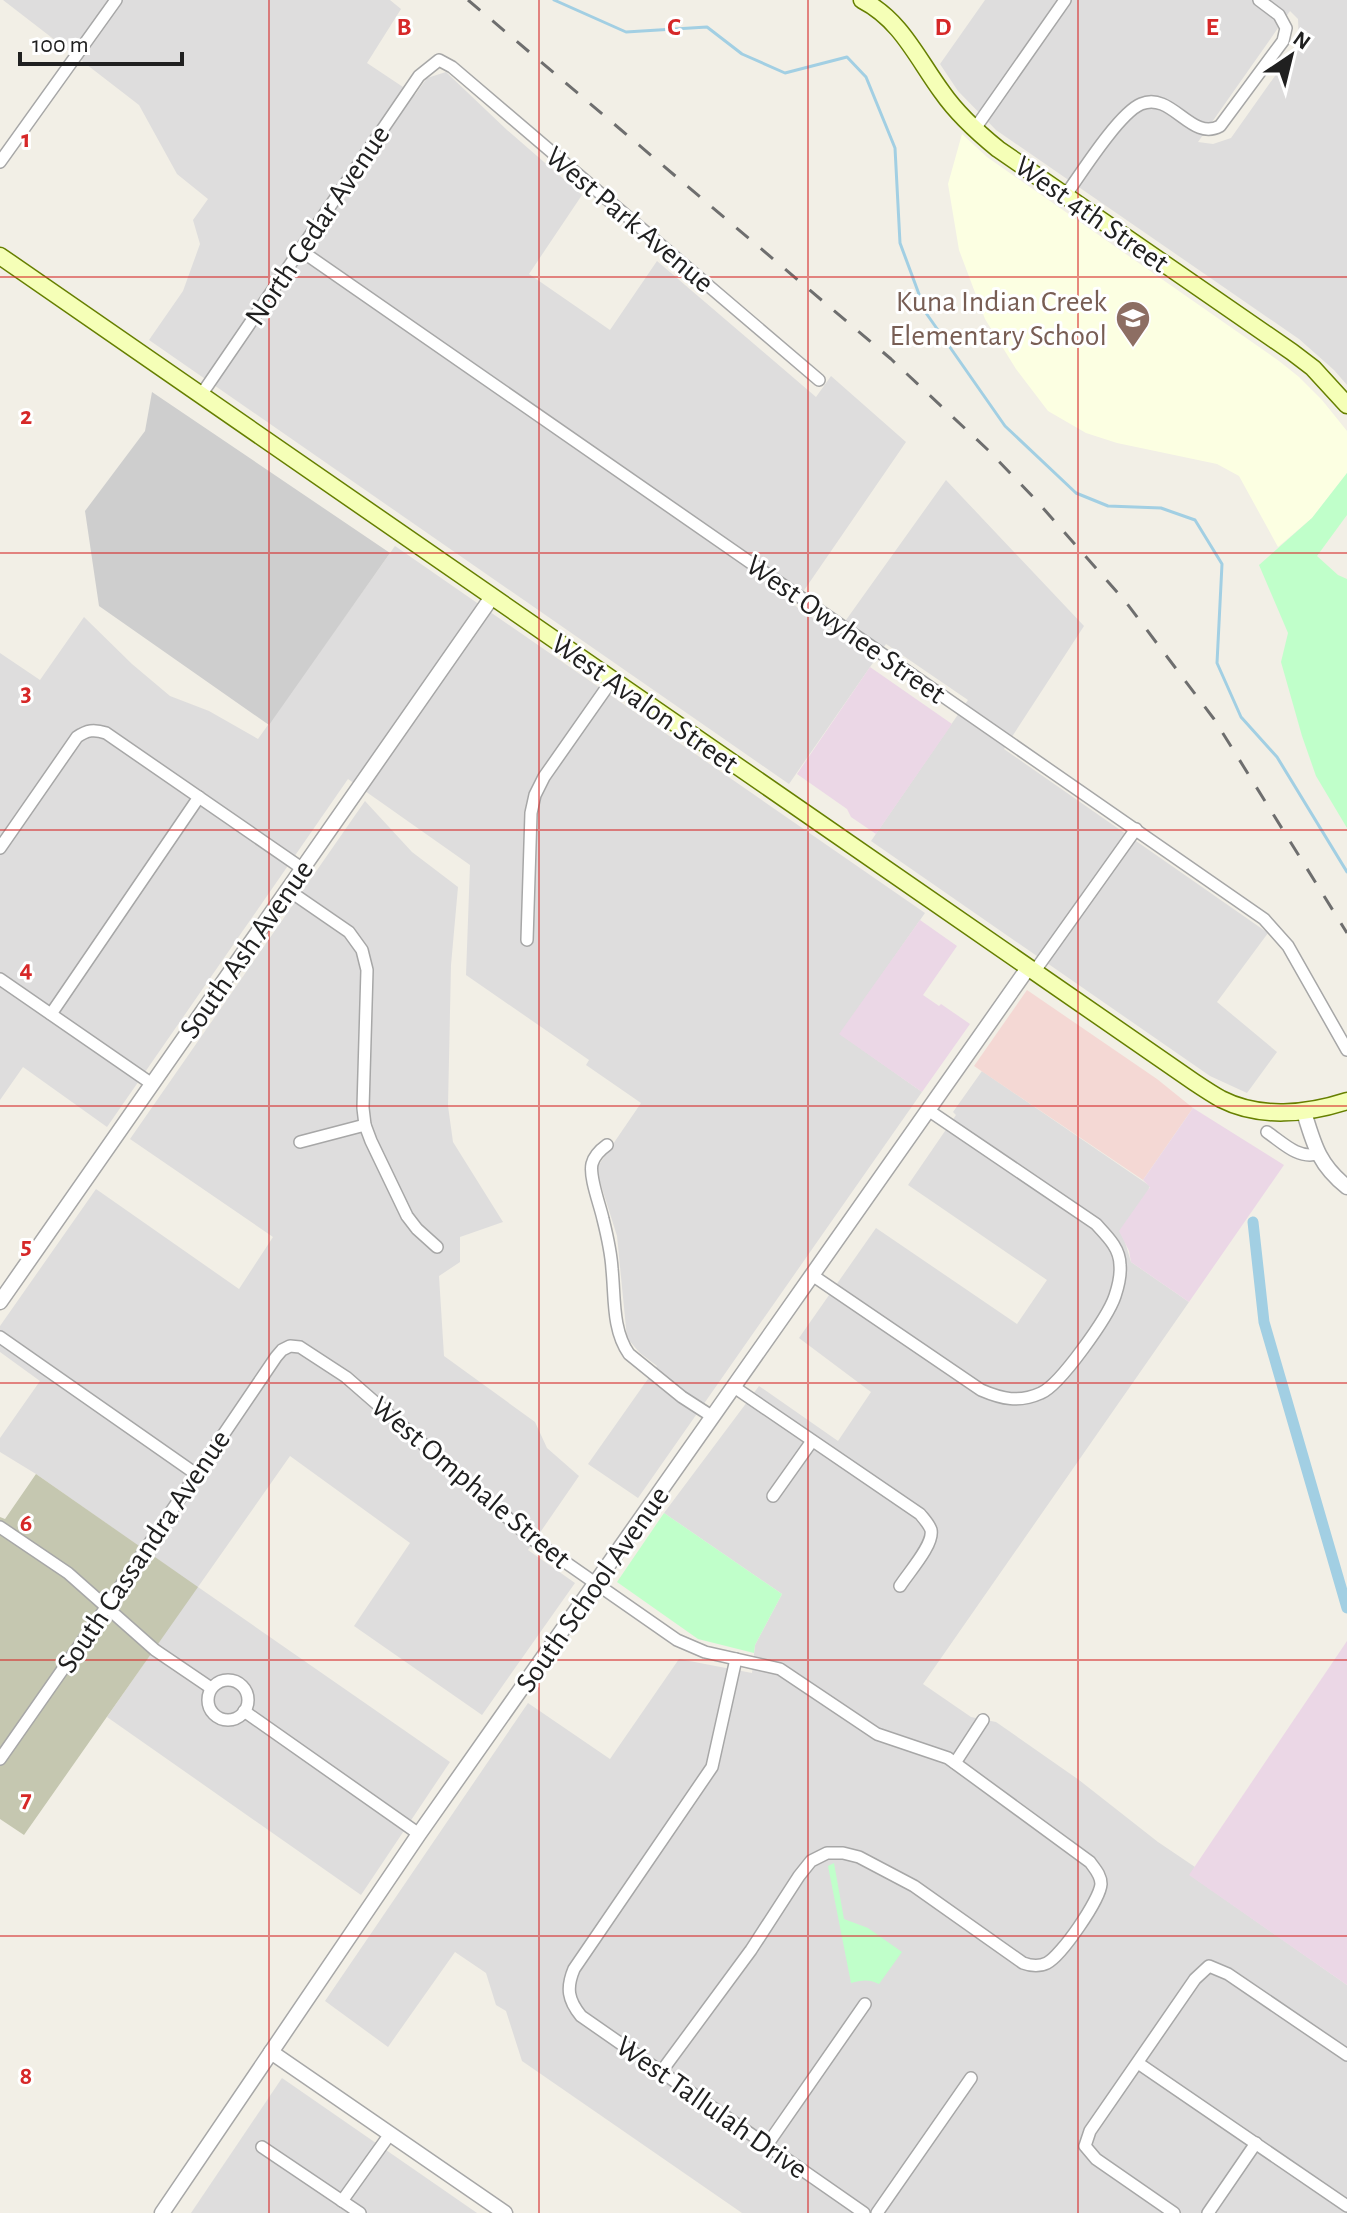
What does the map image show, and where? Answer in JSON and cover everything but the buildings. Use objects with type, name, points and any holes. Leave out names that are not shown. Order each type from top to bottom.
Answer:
[{"type":"main road","name":"West 4th Street","points":[[862,0],[903,33],[943,94],[974,130],[1292,352],[1313,368],[1347,405]]},
{"type":"main road","name":"West Avalon Street","points":[[0,256],[1224,1101],[1287,1114],[1347,1101]]},
{"type":"street","points":[[0,162],[116,0]]},
{"type":"street","points":[[974,130],[1065,0]]},
{"type":"street","points":[[1065,196],[1106,137],[1136,106],[1144,102],[1170,108],[1203,130],[1214,130],[1226,120],[1283,41],[1286,28],[1279,15],[1259,0]]},
{"type":"street","name":"North Cedar Avenue","points":[[201,395],[419,76],[439,60]]},
{"type":"street","name":"West Park Avenue","points":[[439,60],[452,67],[819,380]]},
{"type":"street","name":"West Owyhee Street","points":[[300,250],[1264,919],[1288,946],[1347,1050]]},
{"type":"street","name":"South Ash Avenue","points":[[0,1302],[492,597]]},
{"type":"street","points":[[527,940],[531,813],[535,795],[544,777],[612,680]]},
{"type":"street","points":[[0,848],[77,737],[90,730],[106,733],[303,869]]},
{"type":"street","points":[[51,1014],[199,797]]},
{"type":"street","points":[[1031,970],[1136,829]]},
{"type":"street","points":[[288,890],[349,932],[362,950],[367,970],[365,1125],[407,1216],[437,1247]]},
{"type":"street","name":"South School Avenue","points":[[162,2213],[419,1834],[928,1110],[1031,970]]},
{"type":"street","points":[[0,979],[152,1084]]},
{"type":"street","points":[[812,1275],[981,1390],[1017,1400],[1032,1397],[1054,1386],[1107,1312],[1115,1297],[1120,1264],[1110,1239],[1096,1224],[928,1110]]},
{"type":"street","points":[[1304,1112],[1317,1154],[1330,1173],[1347,1187]]},
{"type":"street","points":[[300,1142],[365,1125]]},
{"type":"street","points":[[1267,1132],[1300,1155],[1317,1154]]},
{"type":"street","points":[[607,1145],[592,1162],[592,1172],[608,1241],[618,1330],[623,1345],[629,1354],[682,1397],[713,1417]]},
{"type":"street","points":[[0,1337],[196,1474]]},
{"type":"street","name":"South Cassandra Avenue","points":[[0,1759],[8,1737],[107,1606],[276,1357],[290,1346]]},
{"type":"street","name":"West Omphale Street","points":[[290,1346],[308,1351],[346,1377],[532,1539],[677,1640],[705,1652],[780,1669],[877,1734],[941,1755],[1090,1862],[1101,1880],[1097,1898],[1058,1954],[1043,1965],[1032,1966],[1023,1963],[914,1886],[859,1857],[827,1853],[811,1861],[799,1876],[751,1950],[661,2072]]},
{"type":"street","points":[[734,1387],[926,1521],[931,1530],[928,1546],[900,1586]]},
{"type":"street","points":[[773,1496],[812,1441]]},
{"type":"street","points":[[0,1527],[68,1573],[155,1650],[211,1688]]},
{"type":"street","name":"West Tallulah Drive","points":[[736,1659],[712,1767],[574,1969],[568,1995],[581,2016],[864,2213]]},
{"type":"street","points":[[224,1680],[239,1683],[248,1696],[248,1704],[238,1717],[231,1720],[216,1716],[208,1703],[211,1688],[224,1680]]},
{"type":"street","points":[[244,1711],[419,1834]]},
{"type":"street","points":[[955,1763],[983,1720]]},
{"type":"street","points":[[1174,2213],[1096,2159],[1085,2146],[1090,2131],[1195,1979],[1209,1966],[1228,1974],[1347,2055]]},
{"type":"street","points":[[767,2145],[865,2004]]},
{"type":"street","points":[[271,2052],[505,2213]]},
{"type":"street","points":[[1138,2063],[1347,2206]]},
{"type":"street","points":[[877,2213],[971,2078]]},
{"type":"street","points":[[342,2201],[390,2134]]},
{"type":"street","points":[[1208,2213],[1256,2143]]},
{"type":"street","points":[[262,2147],[360,2213]]},
{"type":"shaded area","points":[[3,0],[390,0],[401,9],[367,63],[415,95],[427,78],[446,72],[582,195],[529,274],[610,330],[657,261],[816,397],[831,376],[906,442],[794,605],[836,634],[946,480],[1084,626],[1004,749],[1268,933],[1217,1002],[1277,1052],[1247,1093],[1210,1076],[871,841],[968,700],[886,644],[789,784],[149,340],[183,291],[200,244],[193,220],[208,199],[177,174],[139,105]]},
{"type":"shaded area","points":[[985,0],[1347,0],[1347,385],[1299,339],[996,130],[958,91],[940,64]],"holes":[[[1290,11],[1298,19],[1299,42],[1231,138],[1213,144],[1198,142]]]},
{"type":"shaded area","name":"Kuna Indian Creek Elementary School","points":[[962,134],[987,157],[1279,361],[1322,400],[1347,431],[1347,473],[1312,518],[1278,547],[1239,476],[1217,464],[1117,443],[1086,433],[1048,411],[1016,369],[985,319],[959,250],[948,184]]},
{"type":"shaded area","points":[[152,392],[390,553],[269,725],[99,606],[85,511],[145,431]]},
{"type":"shaded area","points":[[395,546],[925,913],[840,1034],[922,1092],[638,1498],[588,1464],[657,1366],[627,1338],[617,1236],[596,1169],[641,1103],[586,1065],[589,1060],[466,975],[470,865],[348,779],[107,1127],[23,1067],[0,1100],[0,653],[40,680],[84,617],[170,696],[209,711],[258,739]]},
{"type":"shaded area","points":[[870,667],[952,724],[876,834],[797,774]]},
{"type":"shaded area","points":[[365,801],[412,852],[458,887],[451,965],[448,1106],[453,1142],[503,1222],[460,1237],[460,1262],[439,1276],[444,1356],[535,1422],[547,1448],[579,1476],[528,1550],[575,1583],[482,1715],[354,1626],[410,1543],[290,1456],[198,1587],[450,1762],[361,1895],[107,1717],[197,1587],[0,1452],[0,1438],[40,1381],[0,1352],[0,1326],[96,1189],[239,1289],[273,1237],[130,1139]]},
{"type":"shaded area","points":[[920,920],[957,946],[923,995],[970,1024],[922,1092],[839,1034]]},
{"type":"shaded area","points":[[1027,990],[1157,1079],[1193,1108],[1143,1180],[974,1066]]},
{"type":"shaded area","points":[[982,1071],[1150,1186],[1125,1242],[1131,1262],[1189,1302],[923,1684],[971,1717],[996,1722],[1079,1780],[1195,1867],[1190,1875],[1347,1985],[1347,2213],[742,2213],[522,2061],[506,2011],[496,2005],[486,1973],[455,1952],[388,2047],[325,2001],[528,1703],[610,1759],[679,1659],[752,1673],[755,1645],[782,1594],[664,1513],[759,1386],[838,1441],[871,1392],[799,1338],[876,1228],[1017,1324],[1047,1280],[908,1185]]},
{"type":"shaded area","points":[[1193,1108],[1284,1165],[1189,1302],[1131,1262],[1119,1231],[1150,1187],[1143,1180]]},
{"type":"shaded area","points":[[36,1474],[198,1587],[24,1835],[0,1819],[0,1517],[5,1519]]},
{"type":"shaded area","points":[[1347,1641],[1347,1985],[1189,1875]]},
{"type":"shaded area","points":[[282,2078],[477,2213],[191,2213]]},
{"type":"green space","points":[[1347,473],[1347,515],[1317,556],[1347,579],[1347,828],[1316,776],[1302,736],[1281,662],[1288,633],[1259,565],[1312,518]]},
{"type":"green space","points":[[664,1513],[782,1594],[755,1645],[754,1653],[698,1639],[617,1582]]},
{"type":"green space","points":[[834,1863],[844,1919],[868,1928],[902,1952],[879,1984],[865,1980],[851,1983],[828,1866]]},
{"type":"waterway","points":[[554,0],[626,32],[707,27],[742,54],[785,73],[847,57],[866,77],[895,148],[900,243],[926,313],[1005,426],[1076,493],[1108,506],[1161,508],[1195,520],[1222,564],[1217,663],[1241,717],[1277,757],[1347,872]]},
{"type":"waterway","points":[[1253,1222],[1264,1322],[1347,1608]]},
{"type":"railway","points":[[468,0],[891,359],[1035,499],[1125,601],[1214,719],[1347,933]]},
{"type":"place","name":"Kuna Indian Creek Elementary School","points":[[1133,349]]}]
